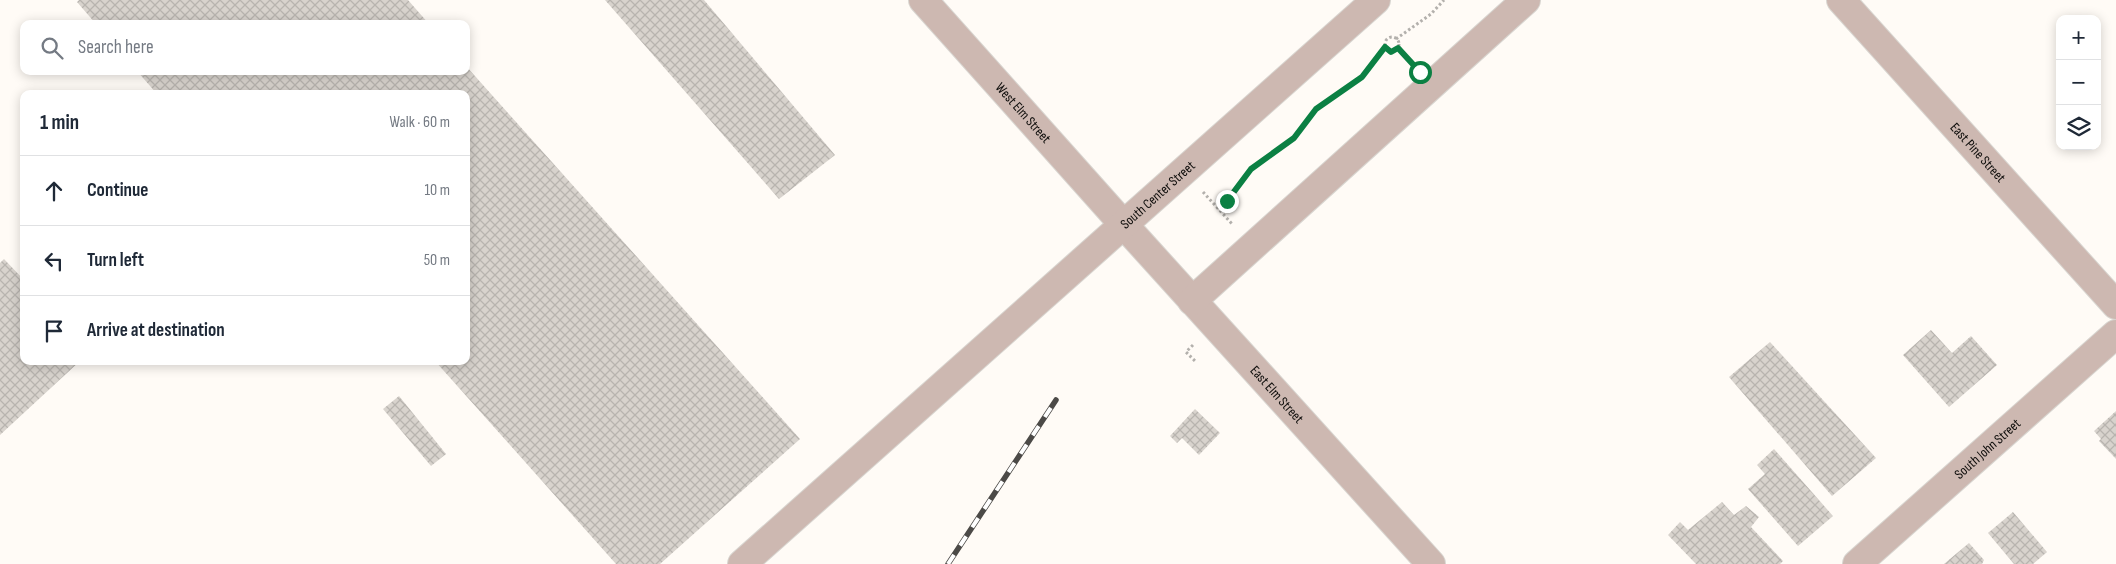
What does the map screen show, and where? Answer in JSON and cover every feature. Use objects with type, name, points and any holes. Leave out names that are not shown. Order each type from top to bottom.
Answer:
[{"type":"street","name":"West Elm Street","points":[[923,0],[1124,225]]},
{"type":"street","name":"South Center Street","points":[[742,564],[1376,0]]},
{"type":"street","points":[[1192,301],[1526,0]]},
{"type":"street","name":"East Pine Street","points":[[1841,0],[2116,305]]},
{"type":"street","name":"East Elm Street","points":[[1124,225],[1431,564]]},
{"type":"street","name":"South John Street","points":[[1857,564],[2116,334]]},
{"type":"path","points":[[1396,39],[1430,14],[1444,0]]},
{"type":"path","points":[[1218,208],[1227,201],[1251,169],[1294,138],[1316,109],[1362,77],[1385,47],[1387,39],[1390,37],[1396,39],[1399,44],[1398,48],[1414,66]]},
{"type":"path","points":[[1385,47],[1391,52],[1398,48]]},
{"type":"path","points":[[1199,188],[1236,228]]},
{"type":"path","points":[[1196,340],[1186,352],[1196,362]]},
{"type":"building","points":[[79,0],[408,0],[426,20],[93,20],[77,2]]},
{"type":"building","points":[[605,0],[704,0],[835,155],[779,199]]},
{"type":"building","points":[[470,70],[800,439],[660,564],[616,564],[439,365],[470,365],[470,90],[154,90],[140,75],[470,75]]},
{"type":"building","points":[[4,259],[20,276],[20,365],[76,365],[0,435],[0,263]]},
{"type":"building","points":[[1931,330],[1952,353],[1971,336],[1997,365],[1949,407],[1903,355]]},
{"type":"building","points":[[1770,342],[1876,458],[1832,496],[1729,377]]},
{"type":"building","points":[[399,396],[446,454],[431,466],[383,409]]},
{"type":"building","points":[[1195,409],[1220,433],[1199,455],[1182,438],[1177,443],[1170,436]]},
{"type":"building","points":[[2116,411],[2116,459],[2099,441],[2101,439],[2094,431]]},
{"type":"building","points":[[1774,449],[1833,516],[1798,546],[1748,489],[1765,474],[1757,465]]},
{"type":"building","points":[[1722,502],[1734,515],[1746,506],[1759,517],[1751,527],[1783,561],[1780,564],[1696,564],[1668,535],[1680,522],[1688,530]]},
{"type":"building","points":[[2013,512],[2047,552],[2033,564],[2014,564],[1988,533]]},
{"type":"building","points":[[1969,543],[1984,560],[1982,564],[1944,564]]},
{"type":"railway","points":[[948,564],[1056,400]]},
{"type":"route","points":[[1227,201],[1251,169],[1294,138],[1316,109],[1325,101],[1362,77],[1385,47],[1391,52],[1398,48],[1420,72]]}]
